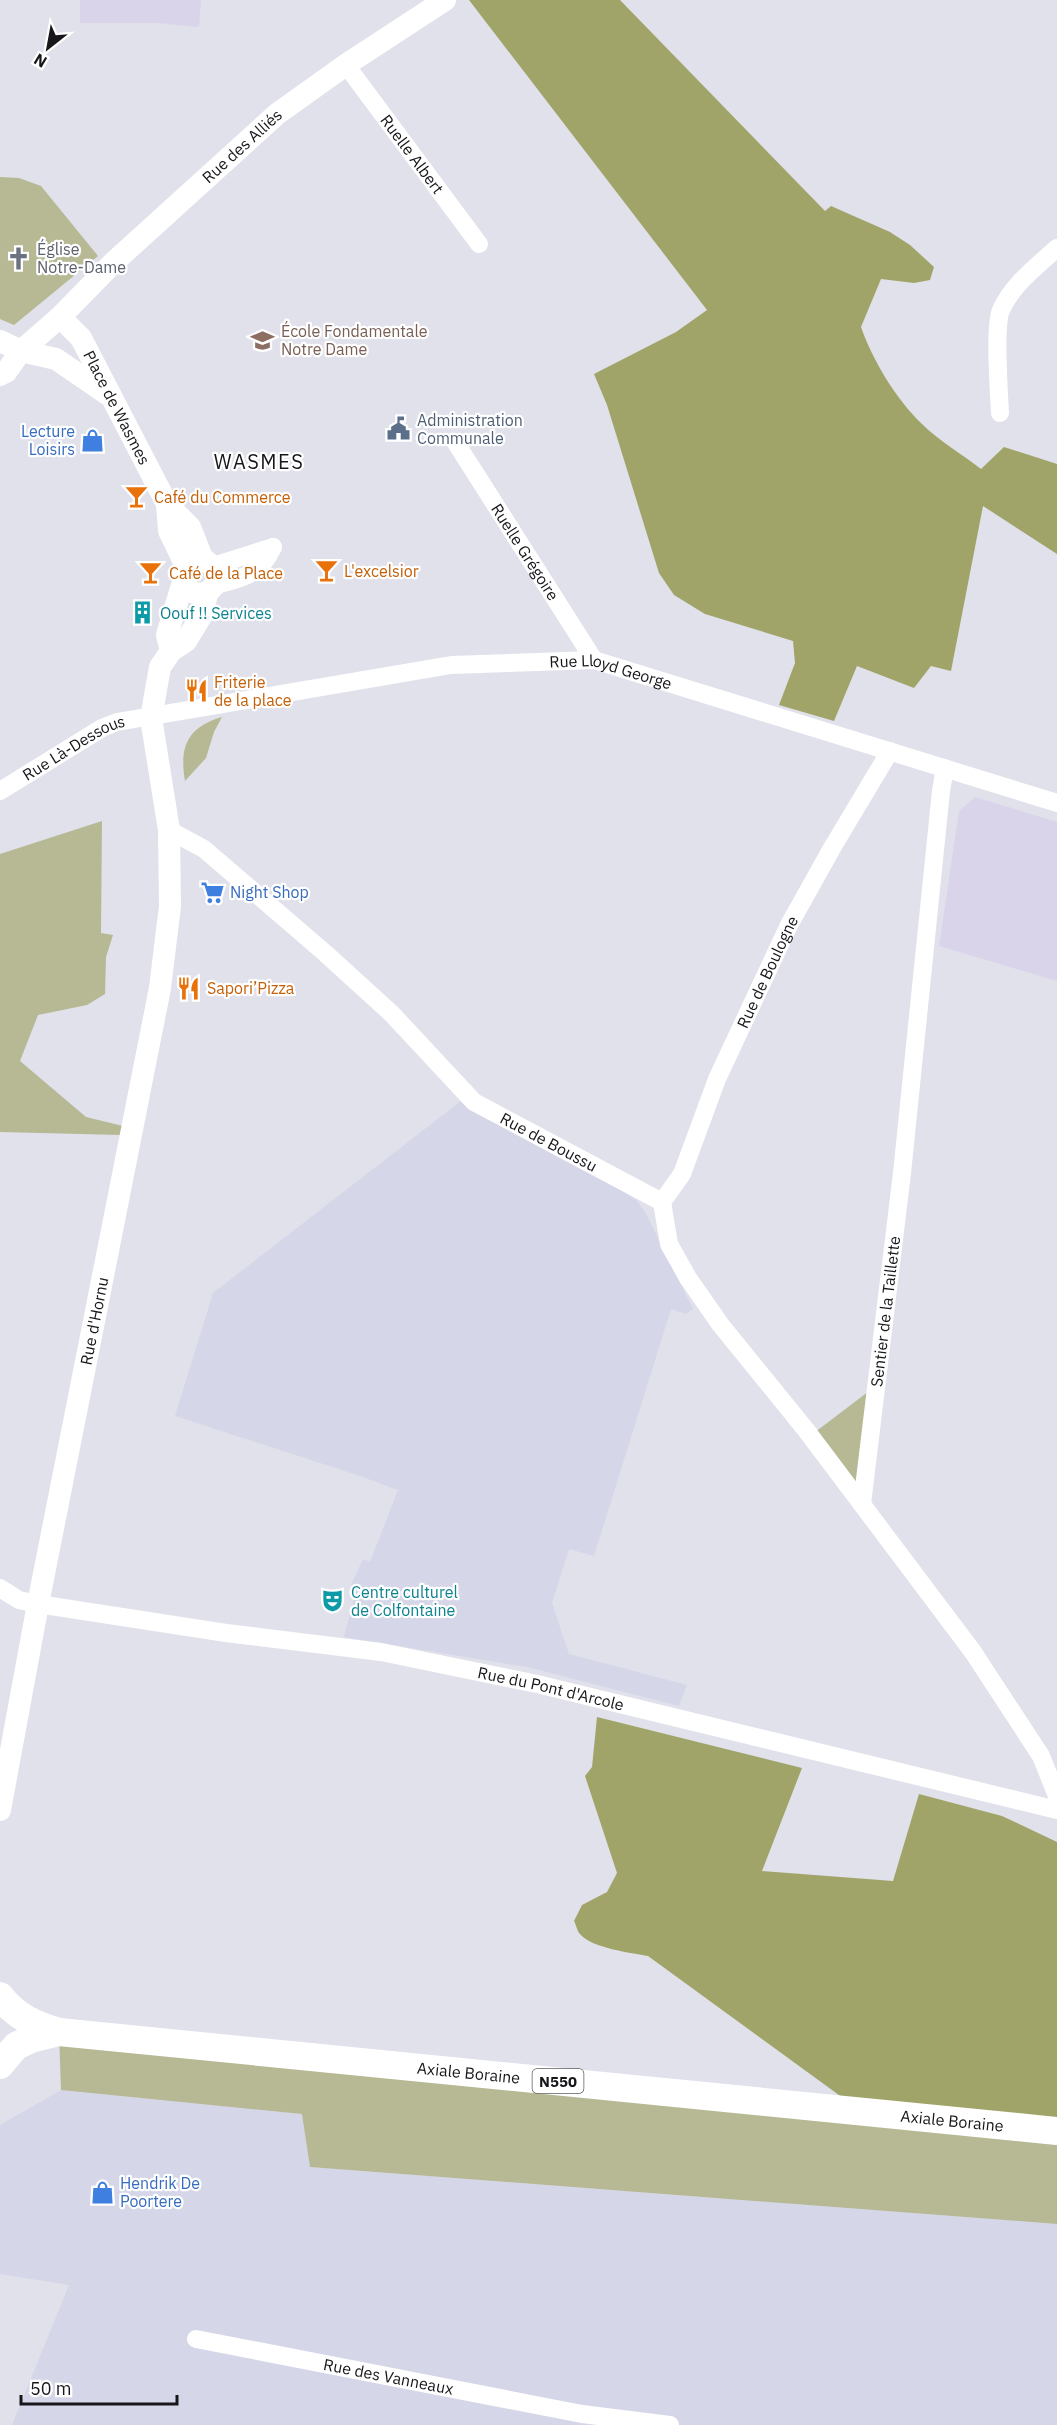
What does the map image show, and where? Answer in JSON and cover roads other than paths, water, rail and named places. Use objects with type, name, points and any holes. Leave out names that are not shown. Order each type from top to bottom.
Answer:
[{"type":"main road","name":"Axiale Boraine","points":[[4,2001],[33,2024],[59,2032],[1057,2131]]},
{"type":"main road","name":"Axiale Boraine","points":[[2,2063],[11,2048],[14,2034],[12,2020],[4,2001]]},
{"type":"main road","name":"Axiale Boraine","points":[[2,2063],[16,2046],[31,2039],[59,2032]]},
{"type":"street","name":"Rue des Alliés","points":[[0,375],[6,372],[6,346],[60,317],[114,262],[277,114],[346,65],[445,0]]},
{"type":"street","name":"Ruelle Albert","points":[[346,65],[479,244]]},
{"type":"street","points":[[1000,413],[998,334],[1000,312],[1020,283],[1057,248]]},
{"type":"street","name":"Place de Wasmes","points":[[60,317],[81,338],[167,504],[169,531],[201,575],[167,635],[171,651],[160,667],[151,718],[169,830]]},
{"type":"street","points":[[6,346],[56,359],[111,396]]},
{"type":"street","name":"Ruelle Grégoire","points":[[456,443],[594,660]]},
{"type":"street","name":"Rue Lloyd George","points":[[151,718],[451,665],[594,660],[1057,802]]},
{"type":"street","name":"Rue Là-Dessous","points":[[0,791],[102,728],[117,722],[151,718]]},
{"type":"street","name":"Rue de Boulogne","points":[[662,1202],[682,1174],[717,1079],[789,925],[890,751]]},
{"type":"street","name":"Sentier de la Taillette","points":[[862,1504],[899,1196],[940,791],[945,768]]},
{"type":"street","name":"Rue de Boussu","points":[[169,830],[204,849],[325,953],[392,1014],[474,1102],[662,1202]]},
{"type":"street","name":"Rue d'Hornu","points":[[0,1810],[38,1604],[160,988],[170,906],[169,830]]},
{"type":"street","points":[[662,1202],[669,1244],[688,1278],[720,1324],[806,1430],[973,1652],[1041,1756],[1057,1796]]},
{"type":"street","name":"Rue du Pont d'Arcole","points":[[0,1588],[19,1600],[38,1604],[226,1633],[392,1654],[537,1684],[1057,1810]]},
{"type":"street","name":"Rue des Vanneaux","points":[[196,2339],[577,2420],[670,2425]]},
{"type":"place","name":"Église Notre-Dame","points":[[19,258]]},
{"type":"place","name":"École Fondamentale Notre Dame","points":[[263,340]]},
{"type":"place","name":"Administration Communale","points":[[399,429]]},
{"type":"place","name":"Lecture Loisirs","points":[[93,440]]},
{"type":"place","name":"Café du Commerce","points":[[136,497]]},
{"type":"place","name":"L'excelsior","points":[[326,571]]},
{"type":"place","name":"Café de la Place","points":[[151,573]]},
{"type":"place","name":"Oouf !! Services","points":[[142,613]]},
{"type":"place","name":"Friterie de la place","points":[[196,691]]},
{"type":"place","name":"Night Shop","points":[[212,892]]},
{"type":"place","name":"Sapori’Pizza","points":[[189,988]]},
{"type":"place","name":"Centre culturel de Colfontaine","points":[[333,1601]]},
{"type":"place","name":"Hendrik De Poortere","points":[[102,2192]]},
{"type":"district","name":"WASMES","points":[[259,461]]}]
